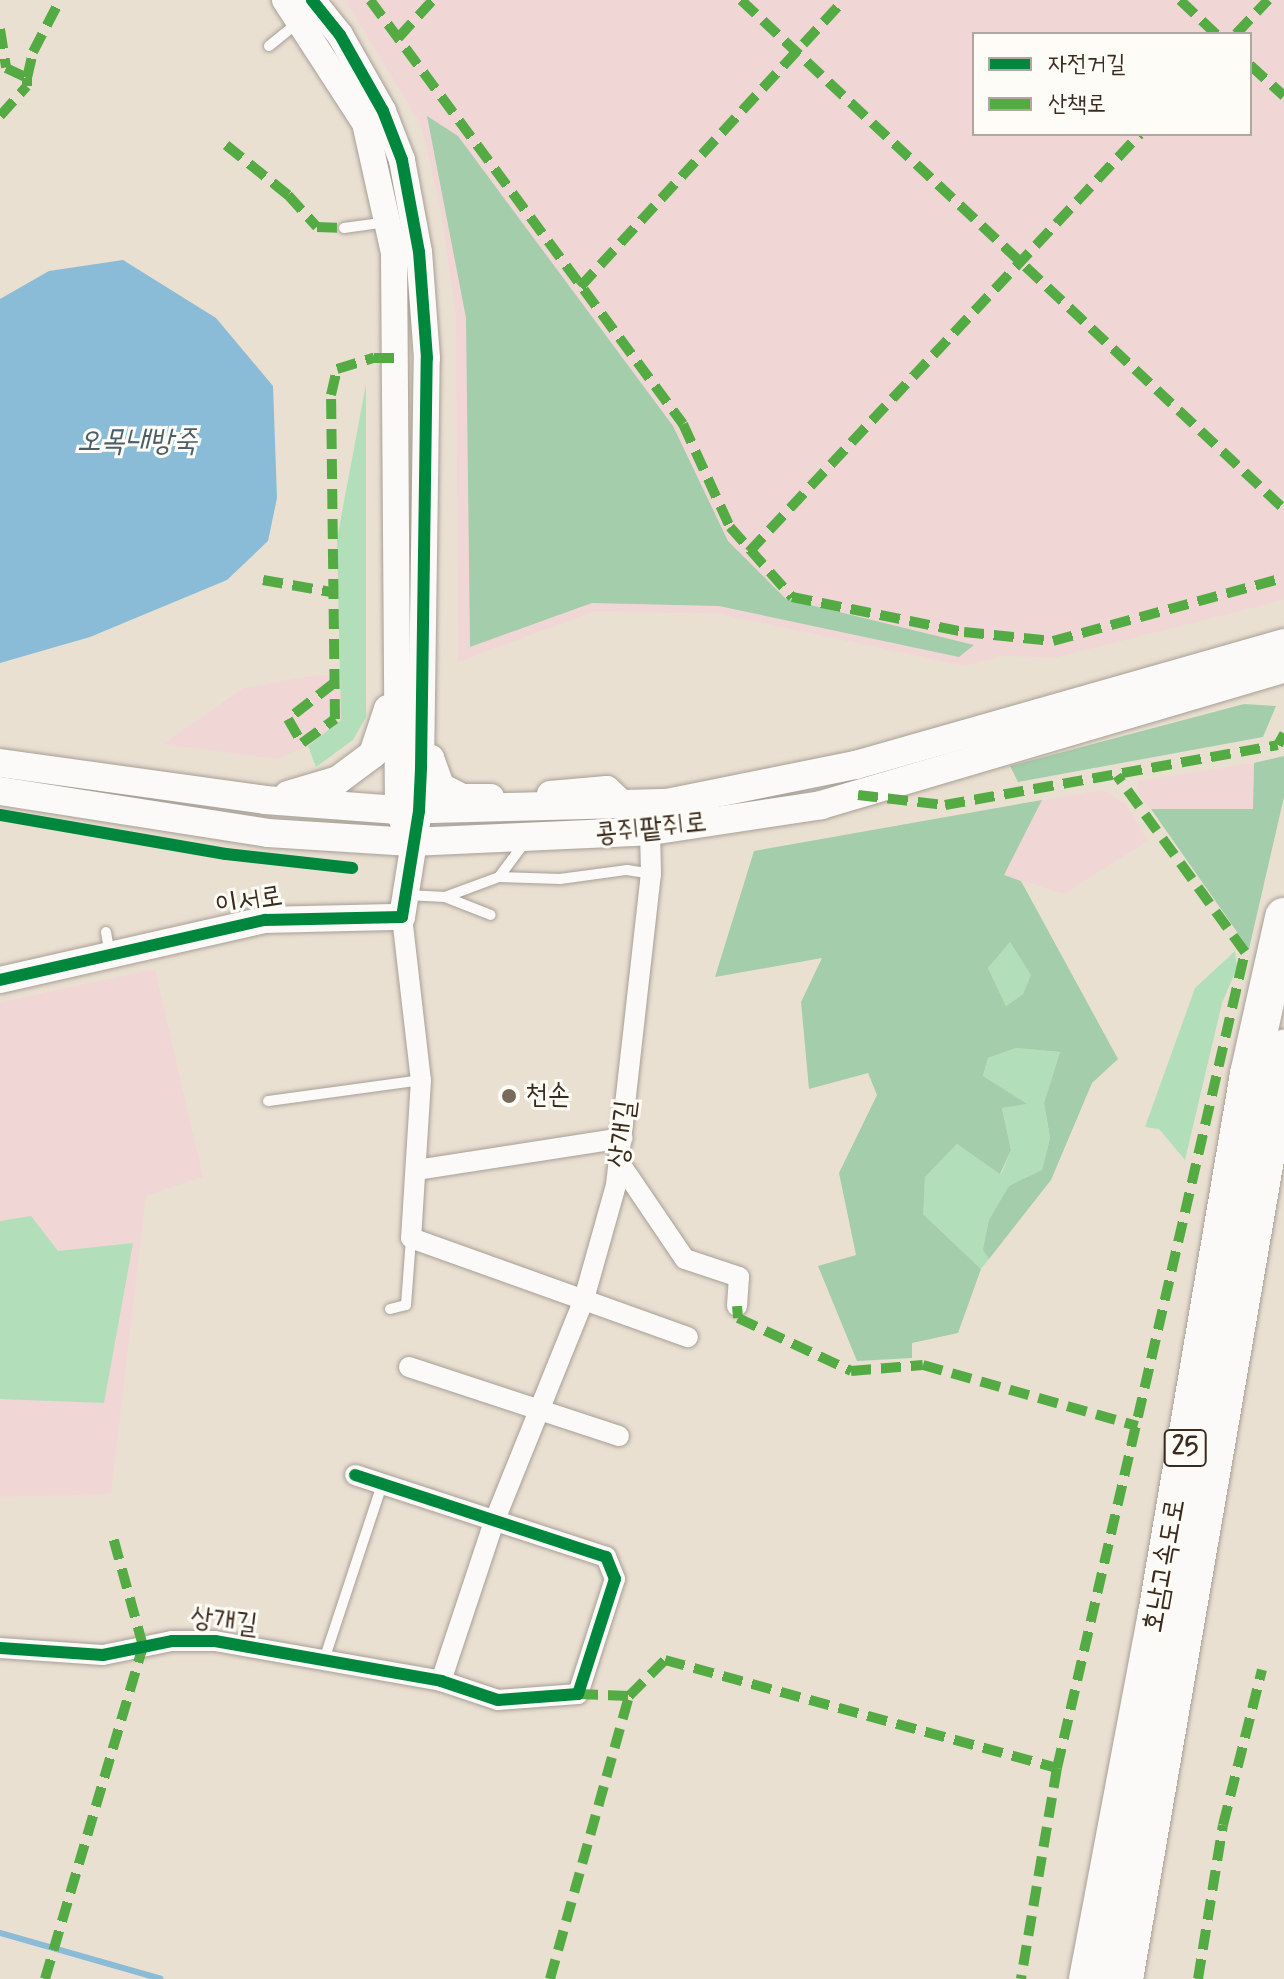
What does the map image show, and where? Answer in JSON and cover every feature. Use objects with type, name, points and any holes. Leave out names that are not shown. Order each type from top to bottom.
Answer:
[{"type":"highway","name":"호남고속도로","points":[[1088,1979],[1157,1614],[1249,1074],[1284,917]]},
{"type":"highway","name":"호남고속도로","points":[[1124,1979],[1284,1049]]},
{"type":"main road","name":"콩쥐팥쥐로","points":[[0,763],[265,800],[409,810],[667,803],[856,765],[1278,658]]},
{"type":"main road","name":"콩쥐팥쥐로","points":[[0,791],[268,833],[411,842],[526,840],[650,831],[821,805],[1278,658]]},
{"type":"main road","points":[[265,800],[338,780],[373,754],[388,709],[400,710]]},
{"type":"street","points":[[299,7],[365,123],[394,253],[400,710],[411,842],[403,906],[421,1080],[411,1238],[688,1337]]},
{"type":"street","points":[[299,7],[340,35],[383,111],[402,160],[419,252],[426,405],[420,753],[409,810]]},
{"type":"street","points":[[398,405],[426,405]]},
{"type":"street","points":[[420,753],[431,758],[441,786],[463,797],[607,789],[624,805]]},
{"type":"street","name":"상개길","points":[[0,1648],[103,1655],[172,1641],[215,1641],[441,1681],[494,1522],[584,1299],[619,1162],[651,874],[650,831]]},
{"type":"street","name":"이서로","points":[[0,980],[108,944],[265,920],[403,906]]},
{"type":"street","points":[[416,1170],[623,1138]]},
{"type":"street","points":[[619,1162],[685,1259],[739,1277],[737,1306]]},
{"type":"street","points":[[409,1367],[619,1436]]},
{"type":"street","points":[[355,1475],[606,1557],[615,1579],[578,1694],[498,1700],[441,1681]]},
{"type":"lane","points":[[269,46],[299,7]]},
{"type":"lane","points":[[344,228],[389,222]]},
{"type":"lane","points":[[499,877],[526,840]]},
{"type":"lane","points":[[403,906],[445,897],[499,877],[560,879],[627,870],[651,874]]},
{"type":"lane","points":[[445,897],[491,915]]},
{"type":"lane","points":[[268,1101],[421,1080]]},
{"type":"lane","points":[[390,1309],[406,1305],[411,1238]]},
{"type":"lane","points":[[324,1660],[382,1485]]},
{"type":"shaded area","points":[[345,0],[1284,0],[1284,600],[1054,658],[1003,656],[964,666],[720,614],[596,611],[458,662],[456,318],[440,206],[421,125]]},
{"type":"shaded area","points":[[318,675],[340,675],[341,720],[308,746],[277,759],[163,744],[243,688]]},
{"type":"shaded area","points":[[1254,763],[1253,809],[1151,809],[1137,792],[1138,781]]},
{"type":"shaded area","points":[[1103,790],[1126,804],[1148,841],[1064,894],[1003,875],[1042,800]]},
{"type":"shaded area","points":[[155,969],[203,1177],[146,1196],[111,1494],[0,1497],[0,1002]]},
{"type":"green space","points":[[427,116],[458,136],[673,426],[728,541],[786,599],[974,645],[959,657],[719,606],[592,603],[470,647],[466,318]]},
{"type":"green space","points":[[366,384],[366,717],[353,740],[316,767],[308,746],[341,720],[337,539]]},
{"type":"green space","points":[[1244,704],[1276,706],[1263,737],[1018,782],[1010,766]]},
{"type":"green space","points":[[1284,756],[1284,797],[1249,949],[1151,809],[1253,809],[1254,763]]},
{"type":"green space","points":[[1042,800],[1004,875],[1021,881],[1118,1059],[1092,1083],[1051,1180],[989,1259],[983,1250],[989,1220],[1009,1186],[1042,1170],[1050,1138],[1044,1103],[1060,1052],[1016,1048],[988,1058],[983,1076],[1027,1104],[1002,1108],[1011,1150],[1000,1174],[957,1144],[925,1177],[923,1214],[981,1269],[958,1333],[912,1343],[912,1358],[857,1361],[818,1266],[856,1255],[839,1173],[877,1095],[868,1073],[809,1089],[801,1002],[822,958],[715,977],[754,851]],"holes":[[[1010,942],[1031,975],[1023,994],[1006,1006],[988,968]]]},
{"type":"green space","points":[[1010,942],[1032,975],[1023,994],[1006,1006],[988,968]]},
{"type":"green space","points":[[1235,951],[1237,968],[1222,1003],[1185,1160],[1159,1129],[1145,1127],[1195,988]]},
{"type":"green space","points":[[1016,1048],[1060,1052],[1044,1103],[1050,1138],[1042,1170],[984,1249],[989,1259],[981,1269],[922,1213],[925,1177],[957,1144],[1001,1174],[1011,1150],[1002,1108],[1026,1104],[983,1076],[988,1058]]},
{"type":"green space","points":[[31,1216],[58,1251],[133,1243],[104,1403],[0,1399],[0,1221]]},
{"type":"water","name":"오목내방죽","points":[[123,260],[216,318],[273,386],[277,498],[268,541],[227,580],[90,637],[0,663],[0,299],[49,271]]},
{"type":"waterway","points":[[0,1933],[161,1979]]},
{"type":"marked path","points":[[0,29],[6,68],[27,78],[33,52],[60,0]]},
{"type":"marked path","points":[[370,0],[683,424],[730,527],[792,597],[964,632],[1053,641],[1284,578]]},
{"type":"marked path","points":[[398,38],[433,0]]},
{"type":"marked path","points":[[741,0],[1284,509]]},
{"type":"marked path","points":[[580,287],[844,0]]},
{"type":"marked path","points":[[1180,0],[1214,32]]},
{"type":"marked path","points":[[1238,32],[1268,0]]},
{"type":"marked path","points":[[1252,67],[1284,96]]},
{"type":"marked path","points":[[0,116],[27,86],[27,78]]},
{"type":"marked path","points":[[749,552],[1138,136]]},
{"type":"marked path","points":[[226,145],[288,195],[317,227],[344,228]]},
{"type":"marked path","points":[[334,683],[288,719],[302,743],[335,719],[331,395],[337,369],[374,358],[398,358]]},
{"type":"marked path","points":[[263,580],[331,592]]},
{"type":"marked path","points":[[858,795],[945,805],[1278,745],[1284,734]]},
{"type":"marked path","points":[[1057,1768],[1245,952],[1117,776]]},
{"type":"marked path","points":[[737,1306],[738,1318],[851,1371],[923,1365],[1137,1426]]},
{"type":"marked path","points":[[45,1979],[143,1646],[113,1537]]},
{"type":"marked path","points":[[578,1694],[629,1696],[665,1660],[1057,1768],[1021,1979]]},
{"type":"marked path","points":[[1198,1979],[1223,1825],[1262,1670]]},
{"type":"marked path","points":[[550,1979],[629,1696]]},
{"type":"cycle path","points":[[0,980],[265,920],[402,917],[419,811],[421,768],[427,358],[419,252],[402,160],[383,111],[340,35],[312,0]]},
{"type":"cycle path","points":[[0,815],[226,854],[352,868]]},
{"type":"cycle path","points":[[0,1648],[103,1655],[172,1641],[215,1641],[441,1681],[498,1700],[578,1694],[615,1579],[606,1557],[355,1475]]},
{"type":"place","name":"천손","points":[[509,1096]]}]
